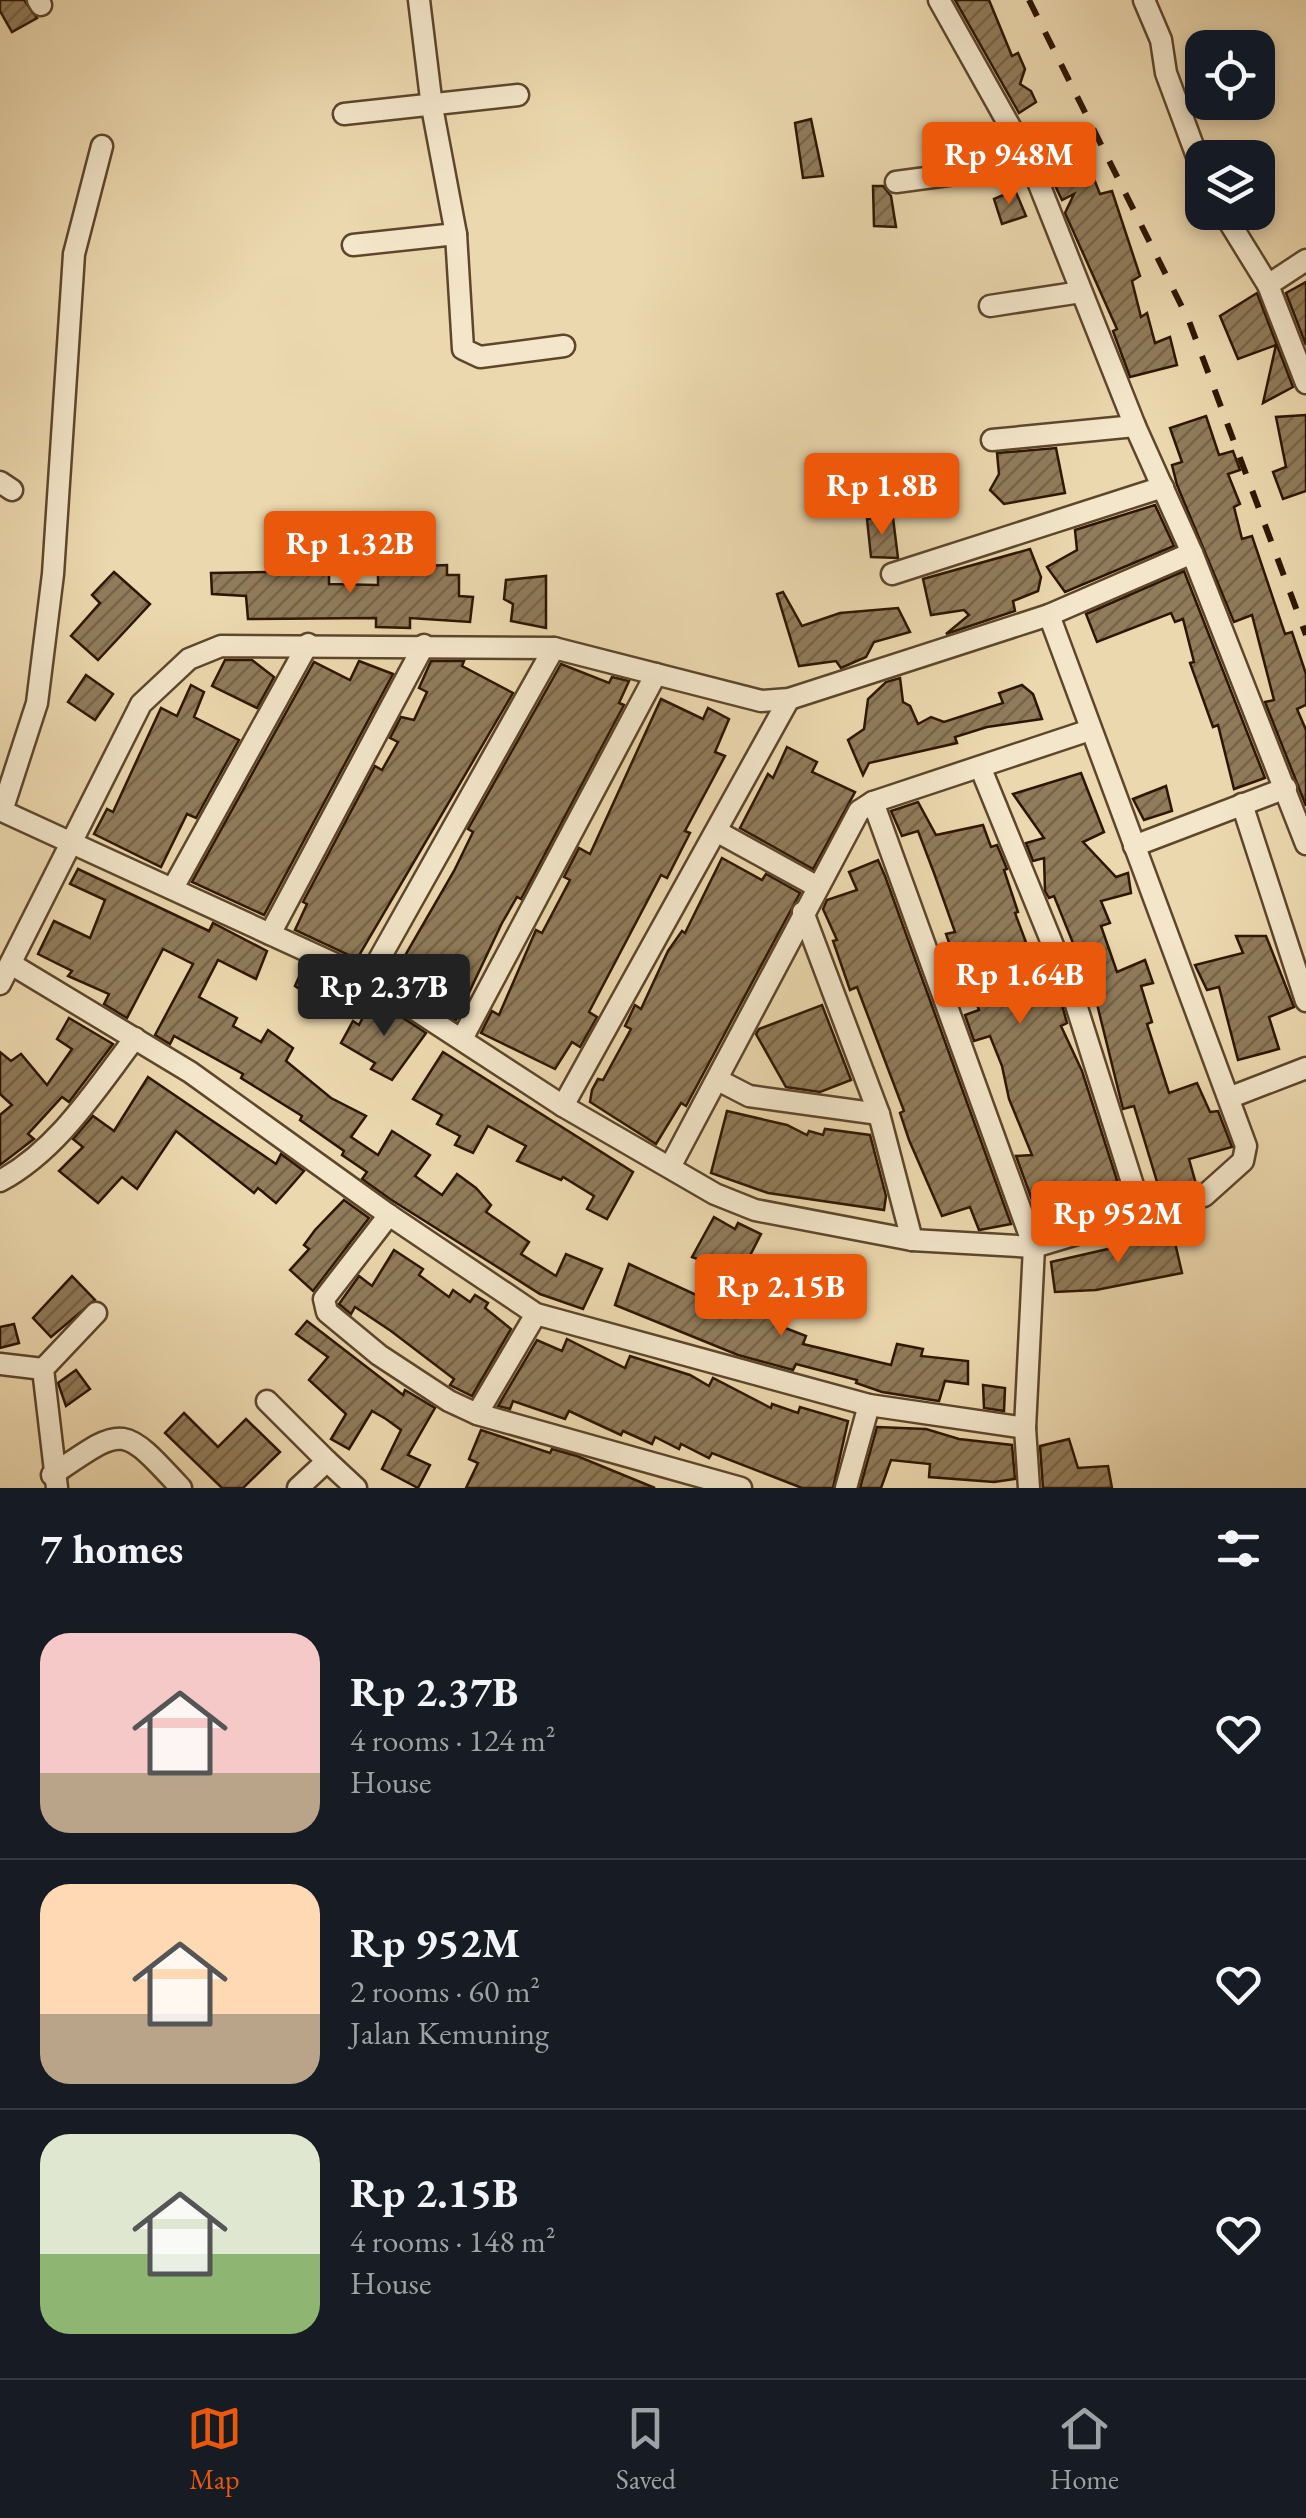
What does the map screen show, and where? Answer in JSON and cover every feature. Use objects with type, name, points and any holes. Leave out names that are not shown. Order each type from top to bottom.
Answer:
[{"type":"street","points":[[419,0],[432,107],[456,234],[463,349],[480,358],[564,346]]},
{"type":"street","points":[[939,0],[1031,164],[1135,426],[1192,553],[1306,844]]},
{"type":"street","points":[[1144,0],[1162,40],[1166,73],[1191,140]]},
{"type":"street","points":[[344,114],[518,95]]},
{"type":"street","points":[[102,146],[74,254],[53,574],[37,703],[1,810],[368,980],[463,1037],[563,1106],[714,1194],[755,1210],[912,1240],[1034,1248],[1204,1196],[1243,1160],[1244,1129],[1049,615]]},
{"type":"street","points":[[896,182],[1031,164]]},
{"type":"street","points":[[1233,230],[1268,286],[1306,382]]},
{"type":"street","points":[[353,245],[456,234]]},
{"type":"street","points":[[1268,286],[1306,260]]},
{"type":"street","points":[[990,306],[1081,292]]},
{"type":"street","points":[[992,440],[1135,426]]},
{"type":"street","points":[[892,574],[1163,487]]},
{"type":"street","points":[[0,984],[67,842],[140,704],[190,660],[221,646],[554,648],[762,701],[789,699],[1049,615],[1192,553]]},
{"type":"street","points":[[173,888],[308,644]]},
{"type":"street","points":[[270,934],[424,645]]},
{"type":"street","points":[[368,980],[554,648]]},
{"type":"street","points":[[463,1037],[656,674]]},
{"type":"street","points":[[563,1106],[789,699]]},
{"type":"street","points":[[670,1167],[859,811],[874,802],[1090,730]]},
{"type":"street","points":[[981,769],[1072,992],[1143,1217]]},
{"type":"street","points":[[1134,846],[1286,788]]},
{"type":"street","points":[[874,802],[1034,1248],[1025,1428],[1029,1488]]},
{"type":"street","points":[[1242,804],[1306,1001]]},
{"type":"street","points":[[718,832],[816,886]]},
{"type":"street","points":[[803,912],[879,1114],[912,1240]]},
{"type":"street","points":[[11,964],[190,1072],[389,1216],[536,1314],[868,1405],[1025,1428]]},
{"type":"street","points":[[0,1181],[23,1168],[78,1113],[135,1038]]},
{"type":"street","points":[[1231,1097],[1306,1068]]},
{"type":"street","points":[[718,1080],[748,1096],[879,1114]]},
{"type":"street","points":[[389,1216],[338,1277],[324,1306],[424,1388],[478,1414],[740,1488]]},
{"type":"street","points":[[54,1482],[43,1370],[96,1313]]},
{"type":"street","points":[[478,1414],[536,1314]]},
{"type":"street","points":[[0,1364],[43,1370]]},
{"type":"street","points":[[266,1402],[356,1488]]},
{"type":"street","points":[[846,1488],[868,1405]]},
{"type":"street","points":[[54,1482],[106,1438],[124,1437],[140,1444],[181,1488]]},
{"type":"street","points":[[298,1488],[326,1461]]},
{"type":"building","points":[[0,0],[24,0],[37,18],[12,32],[0,11]]},
{"type":"building","points":[[955,0],[989,0],[1012,56],[1018,53],[1025,69],[1020,84],[1031,91],[1036,102],[1019,113]]},
{"type":"building","points":[[811,119],[823,176],[803,178],[795,123]]},
{"type":"building","points":[[1051,131],[1085,172],[1088,164],[1100,194],[1112,191],[1140,276],[1132,281],[1141,317],[1147,313],[1155,343],[1170,337],[1177,365],[1130,377],[1113,331],[1117,329],[1065,213],[1074,194],[1062,200],[1033,139]]},
{"type":"building","points":[[873,186],[883,186],[891,196],[896,227],[874,226]]},
{"type":"building","points":[[1015,190],[1026,216],[1002,224],[994,199]]},
{"type":"building","points":[[1306,282],[1306,345],[1286,293]]},
{"type":"building","points":[[1257,293],[1293,387],[1263,403],[1276,345],[1238,359],[1220,316]]},
{"type":"building","points":[[1306,415],[1306,491],[1283,499],[1273,472],[1286,467],[1276,417]]},
{"type":"building","points":[[1206,416],[1219,455],[1233,451],[1240,470],[1228,474],[1240,504],[1234,507],[1242,539],[1252,536],[1285,634],[1292,632],[1306,674],[1306,705],[1297,709],[1306,730],[1306,806],[1265,702],[1274,700],[1252,615],[1234,622],[1177,485],[1172,465],[1182,462],[1170,428]]},
{"type":"building","points":[[1056,448],[1065,493],[1004,504],[990,490],[999,474],[997,453]]},
{"type":"building","points":[[1155,505],[1174,546],[1065,592],[1047,567],[1077,550],[1075,530]]},
{"type":"building","points":[[893,518],[898,558],[871,557],[867,519]]},
{"type":"building","points":[[1030,549],[1041,577],[1038,591],[1013,601],[1015,611],[946,634],[969,615],[964,610],[931,615],[923,579]]},
{"type":"building","points":[[447,565],[447,575],[459,575],[459,596],[473,597],[470,622],[410,618],[410,628],[376,627],[376,618],[248,619],[246,596],[212,594],[211,573],[329,571],[329,584],[378,585],[378,571],[423,572],[422,566]]},
{"type":"building","points":[[1184,571],[1265,778],[1234,789],[1218,725],[1213,727],[1190,663],[1194,662],[1183,619],[1175,622],[1171,613],[1097,642],[1086,614]]},
{"type":"building","points":[[114,572],[150,604],[98,660],[71,636],[100,603],[92,595]]},
{"type":"building","points":[[546,576],[546,628],[511,621],[513,604],[504,599],[506,580]]},
{"type":"building","points":[[783,592],[802,626],[840,613],[898,608],[910,632],[874,642],[866,657],[841,668],[836,661],[799,666],[777,594]]},
{"type":"building","points":[[225,660],[252,660],[274,677],[257,708],[212,686]]},
{"type":"building","points":[[359,661],[393,674],[264,915],[192,882],[314,662],[350,680]]},
{"type":"building","points":[[431,661],[464,661],[462,666],[513,693],[357,959],[295,930],[307,904],[303,902],[375,766],[382,770],[398,742],[390,738],[401,717],[414,720],[427,692],[419,688]]},
{"type":"building","points":[[561,664],[609,683],[612,677],[629,681],[619,703],[624,705],[521,899],[517,897],[502,923],[456,1020],[396,981],[403,969],[399,966],[454,871],[473,832],[468,829]]},
{"type":"building","points":[[86,675],[113,694],[95,720],[68,702]]},
{"type":"building","points":[[900,678],[903,702],[910,706],[918,724],[931,717],[944,722],[1003,703],[999,693],[1022,685],[1033,694],[1042,719],[987,727],[955,737],[957,743],[869,763],[863,775],[848,740],[864,729],[868,699],[886,682]]},
{"type":"building","points":[[191,685],[204,692],[194,717],[239,740],[196,818],[187,814],[161,867],[94,834],[107,809],[113,812],[161,708],[177,716]]},
{"type":"building","points":[[661,699],[703,719],[708,708],[729,719],[715,752],[725,756],[685,831],[690,833],[667,878],[661,875],[589,1012],[597,1017],[580,1047],[572,1042],[555,1069],[481,1033],[492,1011],[499,1015],[536,930],[542,933],[570,880],[564,877],[579,848],[590,854]]},
{"type":"building","points":[[787,747],[817,762],[812,772],[855,792],[813,869],[740,828],[768,774],[773,778]]},
{"type":"building","points":[[1081,773],[1104,832],[1083,842],[1116,877],[1128,873],[1131,893],[1101,901],[1110,923],[1101,926],[1117,972],[1145,960],[1153,983],[1141,986],[1152,1022],[1147,1024],[1169,1093],[1197,1083],[1210,1112],[1218,1111],[1232,1147],[1189,1159],[1196,1184],[1161,1195],[1134,1106],[1123,1109],[1096,1000],[1054,896],[1049,898],[1045,891],[1044,858],[1033,861],[1026,843],[1044,838],[1013,794]]},
{"type":"building","points":[[1166,786],[1172,811],[1144,820],[1133,799]]},
{"type":"building","points":[[918,802],[936,835],[983,825],[991,847],[997,845],[1007,869],[1004,870],[1018,912],[1015,913],[1049,1004],[1048,978],[1062,1005],[1067,1023],[1061,1026],[1082,1071],[1125,1205],[1043,1230],[1016,1156],[1032,1155],[1009,1099],[1002,1066],[990,1036],[974,1041],[965,1015],[979,1010],[958,953],[953,954],[946,934],[955,932],[934,873],[918,831],[902,836],[891,811]]},
{"type":"building","points":[[722,858],[762,880],[766,874],[800,893],[686,1106],[681,1103],[656,1144],[590,1102],[592,1090],[598,1079],[603,1080],[631,1029],[625,1026],[635,1005],[641,1009],[668,951],[682,931],[685,933]]},
{"type":"building","points":[[878,860],[1011,1224],[979,1230],[970,1207],[942,1216],[909,1140],[900,1113],[904,1111],[857,987],[850,990],[833,941],[837,940],[823,909],[827,900],[857,890],[849,872]]},
{"type":"building","points":[[78,869],[209,931],[213,923],[267,951],[256,979],[218,960],[199,997],[237,1018],[233,1026],[261,1042],[268,1030],[293,1048],[286,1061],[331,1098],[366,1116],[351,1137],[378,1155],[392,1131],[430,1155],[415,1176],[442,1195],[457,1174],[476,1188],[491,1205],[486,1212],[529,1242],[521,1254],[556,1276],[566,1254],[602,1269],[583,1309],[540,1294],[390,1199],[362,1179],[367,1172],[342,1155],[344,1151],[300,1120],[302,1116],[241,1078],[243,1074],[174,1036],[170,1044],[155,1035],[193,964],[163,949],[127,1018],[104,1004],[109,994],[68,976],[72,971],[38,954],[54,921],[90,938],[105,900],[70,884]]},
{"type":"building","points":[[1236,936],[1266,936],[1294,1007],[1269,1017],[1279,1049],[1238,1060],[1219,987],[1207,990],[1195,965],[1243,953]]},
{"type":"building","points":[[302,970],[342,991],[331,1010],[295,986]]},
{"type":"building","points":[[370,1003],[380,1008],[382,1004],[426,1033],[392,1080],[371,1069],[375,1063],[341,1043],[353,1021],[359,1025]]},
{"type":"building","points":[[822,1005],[851,1080],[820,1092],[786,1087],[756,1034],[759,1029]]},
{"type":"building","points":[[69,1018],[113,1044],[69,1102],[62,1097],[28,1134],[34,1139],[0,1165],[0,1115],[12,1105],[0,1094],[0,1052],[11,1061],[21,1054],[47,1085],[72,1049],[57,1039]]},
{"type":"building","points":[[443,1052],[633,1172],[607,1219],[587,1209],[594,1196],[563,1177],[561,1180],[517,1161],[526,1146],[488,1126],[473,1153],[455,1145],[460,1136],[437,1124],[442,1115],[413,1099]]},
{"type":"building","points":[[148,1077],[276,1164],[281,1154],[304,1171],[276,1203],[258,1188],[254,1193],[176,1131],[137,1189],[122,1177],[98,1203],[59,1171],[83,1147],[73,1139],[93,1116],[114,1131]]},
{"type":"building","points":[[727,1111],[787,1125],[807,1135],[809,1131],[823,1135],[825,1129],[870,1135],[886,1196],[884,1210],[768,1193],[711,1173]]},
{"type":"building","points":[[344,1200],[369,1218],[313,1291],[290,1270],[309,1249],[304,1245],[315,1230]]},
{"type":"building","points":[[714,1217],[735,1229],[738,1223],[761,1234],[740,1275],[692,1257]]},
{"type":"building","points":[[1173,1234],[1182,1273],[1096,1290],[1055,1292],[1051,1262]]},
{"type":"building","points":[[394,1250],[423,1269],[419,1275],[449,1297],[453,1290],[470,1302],[475,1295],[488,1303],[485,1308],[511,1329],[472,1396],[450,1385],[454,1379],[391,1331],[355,1307],[351,1314],[339,1304],[359,1276],[372,1286]]},
{"type":"building","points":[[629,1264],[742,1316],[749,1293],[787,1308],[780,1326],[806,1336],[803,1344],[891,1365],[897,1344],[923,1349],[921,1356],[968,1361],[968,1384],[945,1381],[939,1401],[882,1392],[856,1383],[857,1380],[796,1364],[793,1370],[738,1355],[615,1305]]},
{"type":"building","points":[[72,1276],[95,1300],[51,1337],[33,1318]]},
{"type":"building","points":[[307,1321],[403,1395],[405,1390],[435,1408],[408,1455],[430,1465],[418,1488],[382,1469],[401,1430],[372,1411],[349,1449],[331,1439],[346,1414],[309,1380],[328,1357],[296,1334]]},
{"type":"building","points":[[14,1324],[19,1343],[0,1348],[0,1327]]},
{"type":"building","points":[[567,1339],[625,1368],[630,1356],[690,1375],[709,1386],[713,1378],[771,1408],[772,1404],[798,1413],[800,1407],[848,1421],[833,1488],[802,1488],[712,1453],[709,1458],[655,1437],[652,1444],[623,1431],[621,1435],[569,1411],[565,1419],[513,1401],[510,1409],[498,1406],[537,1340],[562,1351]]},
{"type":"building","points":[[76,1370],[90,1389],[66,1406],[58,1383]]},
{"type":"building","points":[[983,1385],[1005,1388],[1004,1411],[984,1408]]},
{"type":"building","points":[[184,1413],[218,1447],[246,1419],[280,1452],[243,1488],[222,1488],[165,1433]]},
{"type":"building","points":[[877,1427],[926,1429],[959,1439],[1012,1445],[1015,1479],[994,1482],[929,1477],[930,1464],[891,1460],[881,1488],[860,1488]]},
{"type":"building","points":[[481,1430],[550,1453],[552,1449],[577,1456],[655,1488],[466,1488],[478,1463],[469,1459]]},
{"type":"building","points":[[1069,1439],[1078,1468],[1108,1466],[1112,1488],[1043,1488],[1040,1446]]},
{"type":"railway","points":[[1029,0],[1189,321],[1306,635]]}]
